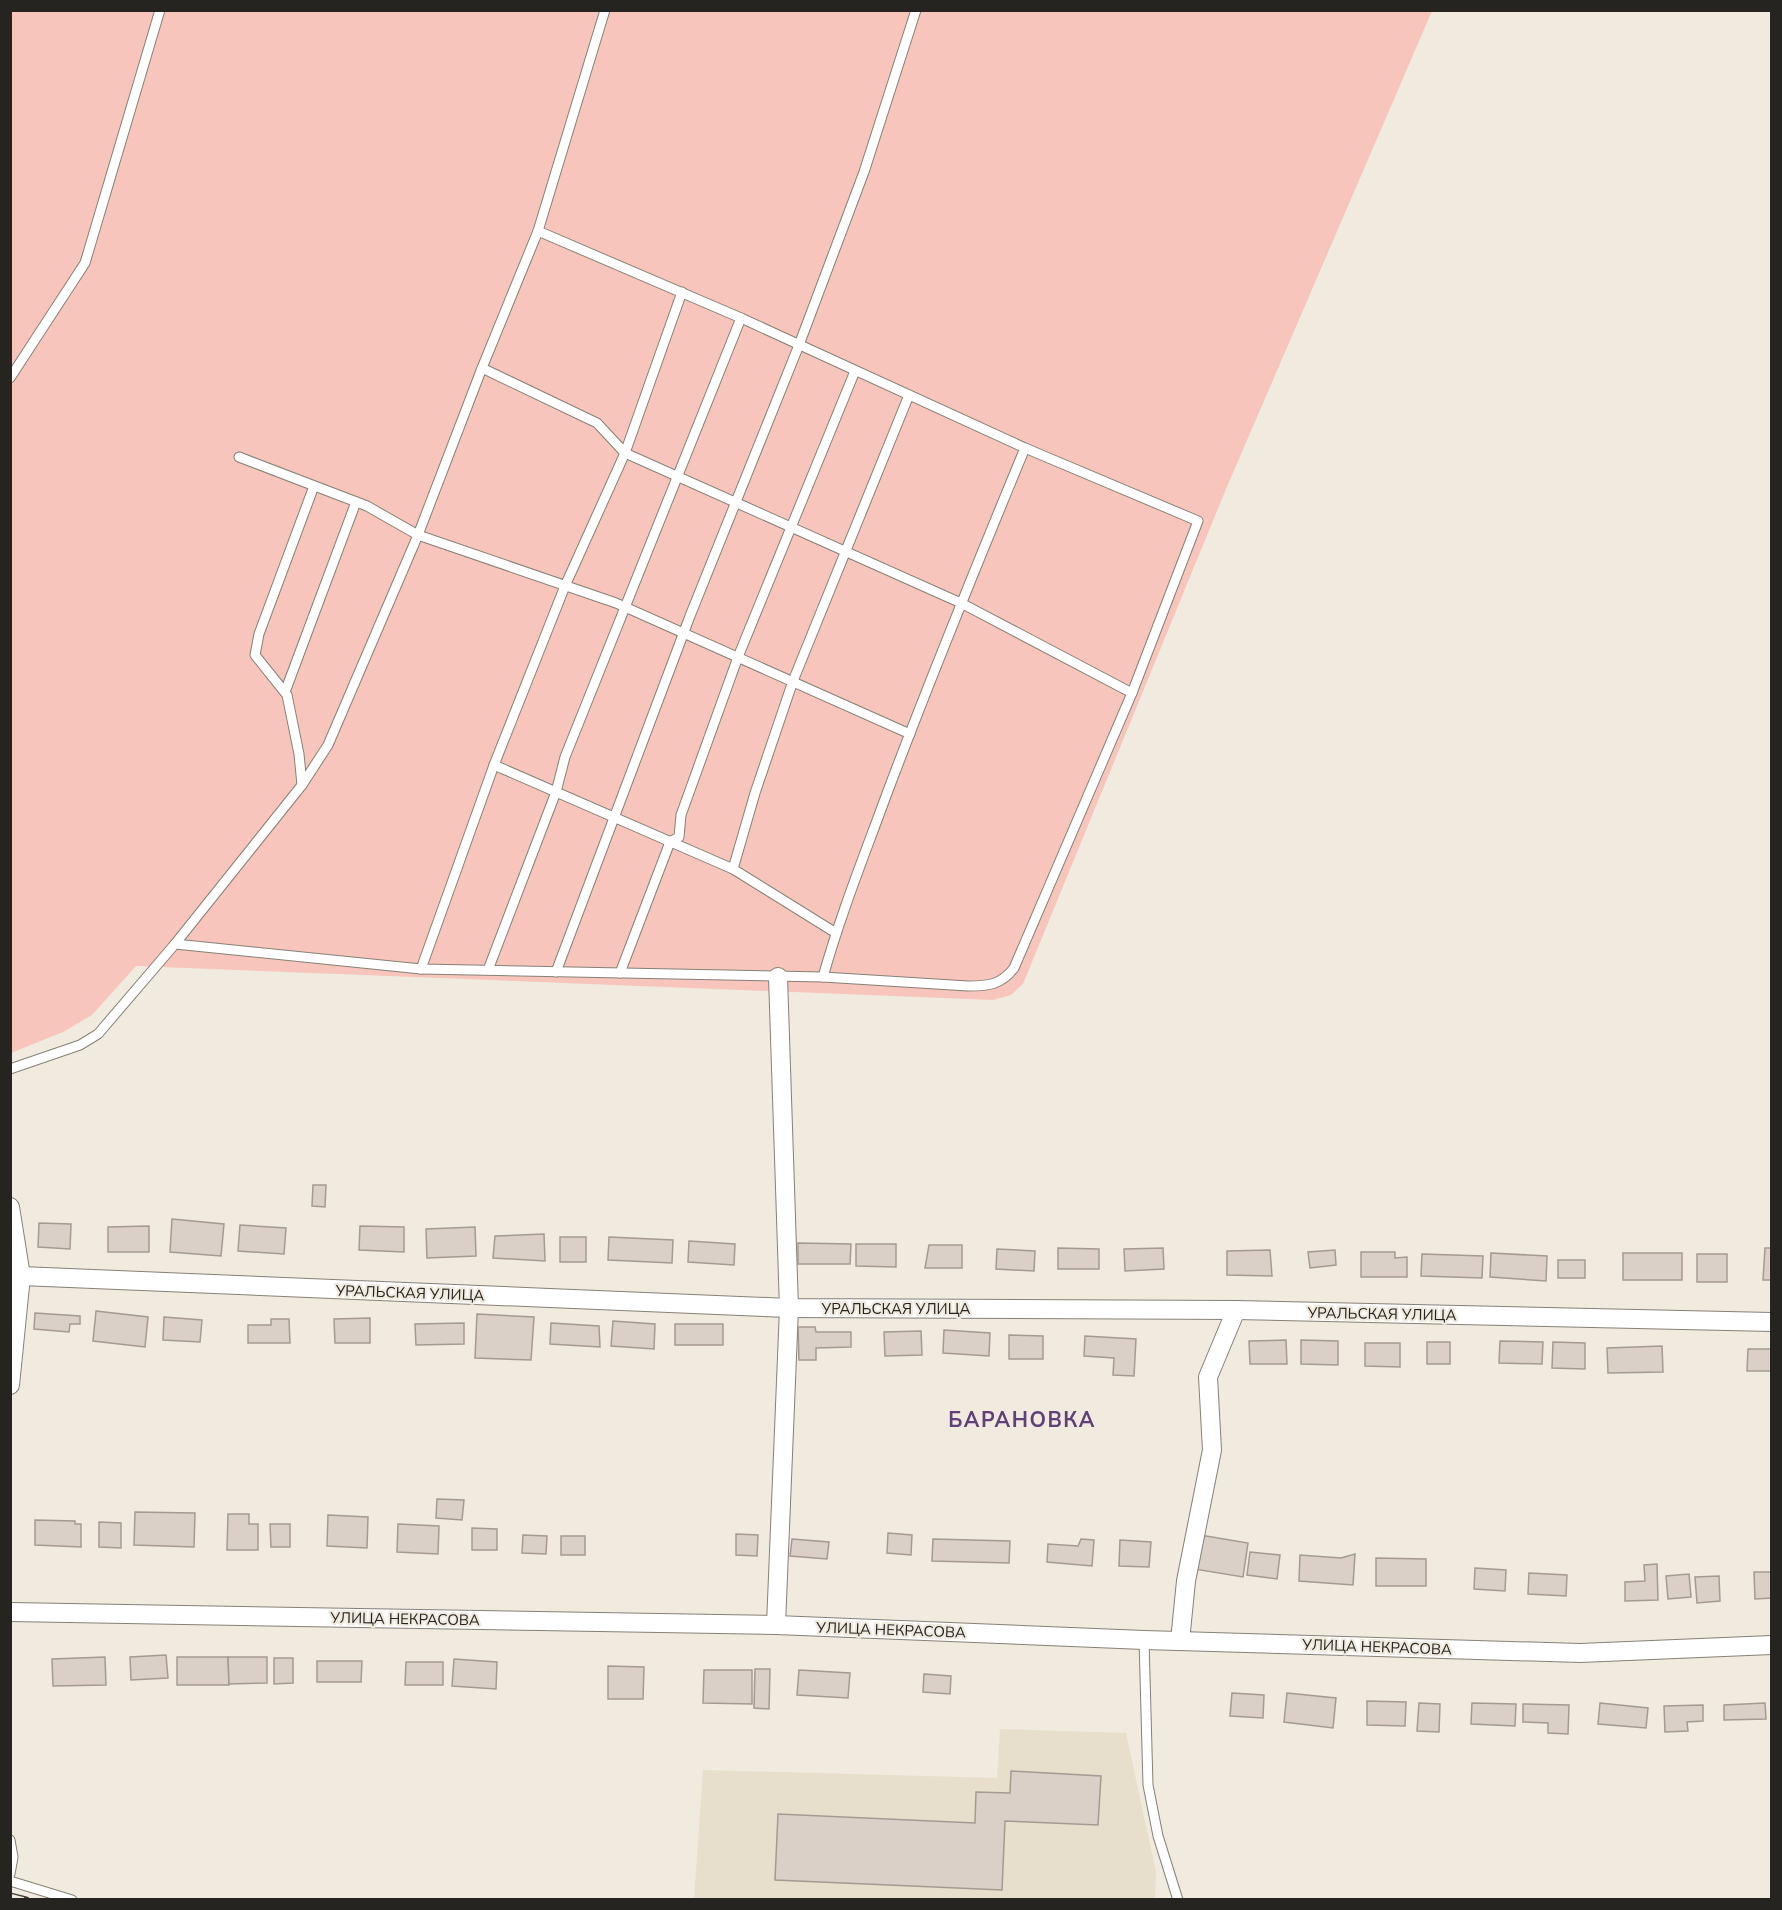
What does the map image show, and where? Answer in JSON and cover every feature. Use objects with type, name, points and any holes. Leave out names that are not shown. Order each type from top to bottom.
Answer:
[{"type":"street","points":[[776,1625],[789,1308],[778,976]]},
{"type":"street","points":[[10,1207],[21,1276],[10,1385]]},
{"type":"street","name":"УРАЛЬСКАЯ УЛИЦА","points":[[21,1276],[789,1308],[1236,1311],[1772,1322]]},
{"type":"street","points":[[1180,1641],[1186,1581],[1212,1450],[1208,1377],[1236,1311]]},
{"type":"street","name":"УЛИЦА НЕКРАСОВА","points":[[10,1612],[776,1625],[1144,1640],[1580,1653],[1772,1645]]},
{"type":"lane","points":[[10,378],[85,263],[160,10]]},
{"type":"lane","points":[[10,1069],[80,1045],[98,1034],[175,944],[302,785],[328,745],[418,535],[538,231],[605,10]]},
{"type":"lane","points":[[556,972],[684,633],[799,345],[864,172],[916,10]]},
{"type":"lane","points":[[175,944],[422,969],[824,977],[968,987],[999,983],[1014,968],[1132,693],[1198,521],[1025,448],[741,318],[538,231]]},
{"type":"lane","points":[[422,969],[494,765],[565,586],[625,453],[682,292]]},
{"type":"lane","points":[[488,970],[556,792],[565,758],[741,318]]},
{"type":"lane","points":[[482,368],[597,423],[625,453],[961,603],[1132,693]]},
{"type":"lane","points":[[620,973],[670,842],[679,837],[681,815],[738,657],[855,371]]},
{"type":"lane","points":[[733,869],[755,793],[793,681],[909,395]]},
{"type":"lane","points":[[824,977],[836,933],[910,734],[1025,448]]},
{"type":"lane","points":[[239,457],[367,506],[418,535],[625,607],[910,734]]},
{"type":"lane","points":[[302,785],[299,754],[285,692],[255,655],[259,634],[314,486]]},
{"type":"lane","points":[[285,692],[356,502]]},
{"type":"lane","points":[[494,765],[733,869],[836,933]]},
{"type":"lane","points":[[1144,1640],[1148,1785],[1158,1836],[1178,1899]]},
{"type":"lane","points":[[10,1840],[13,1857],[10,1874]]},
{"type":"lane","points":[[10,1881],[72,1899]]},
{"type":"shaded area","points":[[11,11],[1432,11],[1226,489],[1023,984],[1011,995],[993,1000],[136,966],[92,1015],[63,1032],[11,1053]]},
{"type":"shaded area","points":[[1000,1729],[1126,1733],[1156,1872],[1155,1899],[694,1900],[703,1770],[997,1778]]},
{"type":"building","points":[[313,1185],[326,1185],[325,1207],[312,1206]]},
{"type":"building","points":[[172,1219],[224,1224],[221,1256],[170,1252]]},
{"type":"building","points":[[39,1223],[71,1224],[70,1249],[38,1247]]},
{"type":"building","points":[[240,1225],[286,1228],[284,1254],[238,1251]]},
{"type":"building","points":[[149,1226],[149,1252],[108,1252],[108,1227]]},
{"type":"building","points":[[360,1226],[404,1227],[404,1252],[359,1250]]},
{"type":"building","points":[[475,1227],[476,1256],[427,1258],[426,1229]]},
{"type":"building","points":[[544,1234],[545,1261],[493,1258],[495,1236]]},
{"type":"building","points":[[560,1237],[586,1237],[586,1262],[560,1262]]},
{"type":"building","points":[[609,1237],[673,1240],[672,1263],[608,1260]]},
{"type":"building","points":[[689,1241],[735,1244],[734,1265],[688,1262]]},
{"type":"building","points":[[798,1243],[851,1244],[850,1264],[798,1264]]},
{"type":"building","points":[[856,1244],[896,1244],[896,1267],[856,1266]]},
{"type":"building","points":[[929,1245],[962,1245],[962,1268],[925,1268]]},
{"type":"building","points":[[1058,1248],[1099,1249],[1099,1269],[1058,1269]]},
{"type":"building","points":[[1163,1248],[1164,1269],[1125,1271],[1124,1249]]},
{"type":"building","points":[[1765,1248],[1772,1248],[1772,1280],[1763,1280]]},
{"type":"building","points":[[997,1249],[1035,1251],[1034,1271],[996,1269]]},
{"type":"building","points":[[1270,1250],[1272,1276],[1227,1275],[1227,1251]]},
{"type":"building","points":[[1335,1250],[1336,1265],[1310,1268],[1308,1252]]},
{"type":"building","points":[[1361,1252],[1395,1252],[1395,1258],[1407,1257],[1407,1277],[1361,1277]]},
{"type":"building","points":[[1491,1253],[1547,1256],[1546,1281],[1490,1277]]},
{"type":"building","points":[[1623,1253],[1682,1253],[1682,1280],[1623,1280]]},
{"type":"building","points":[[1422,1254],[1483,1256],[1482,1278],[1421,1276]]},
{"type":"building","points":[[1697,1254],[1727,1254],[1727,1282],[1697,1282]]},
{"type":"building","points":[[1558,1260],[1585,1260],[1585,1278],[1558,1278]]},
{"type":"building","points":[[96,1311],[148,1317],[145,1347],[93,1341]]},
{"type":"building","points":[[35,1313],[80,1316],[80,1324],[70,1324],[69,1332],[34,1329]]},
{"type":"building","points":[[477,1314],[534,1317],[531,1360],[475,1358]]},
{"type":"building","points":[[164,1317],[202,1320],[200,1342],[163,1340]]},
{"type":"building","points":[[370,1318],[370,1343],[335,1343],[334,1319]]},
{"type":"building","points":[[271,1319],[289,1319],[290,1343],[248,1343],[248,1325],[271,1325]]},
{"type":"building","points":[[613,1321],[655,1324],[654,1349],[611,1346]]},
{"type":"building","points":[[464,1323],[464,1344],[416,1345],[415,1324]]},
{"type":"building","points":[[551,1323],[599,1326],[600,1347],[550,1344]]},
{"type":"building","points":[[675,1324],[723,1324],[723,1345],[675,1345]]},
{"type":"building","points":[[798,1327],[815,1327],[816,1332],[851,1332],[851,1347],[816,1348],[816,1360],[799,1360]]},
{"type":"building","points":[[944,1330],[990,1333],[989,1356],[943,1353]]},
{"type":"building","points":[[921,1331],[922,1355],[885,1356],[884,1332]]},
{"type":"building","points":[[1009,1335],[1043,1336],[1043,1359],[1009,1359]]},
{"type":"building","points":[[1085,1336],[1136,1339],[1134,1376],[1113,1375],[1114,1358],[1084,1356]]},
{"type":"building","points":[[1286,1340],[1287,1364],[1250,1364],[1249,1341]]},
{"type":"building","points":[[1301,1340],[1338,1341],[1338,1365],[1301,1364]]},
{"type":"building","points":[[1500,1341],[1543,1342],[1542,1364],[1499,1363]]},
{"type":"building","points":[[1427,1342],[1450,1342],[1450,1364],[1427,1364]]},
{"type":"building","points":[[1553,1342],[1585,1343],[1585,1369],[1552,1368]]},
{"type":"building","points":[[1365,1343],[1400,1343],[1400,1367],[1365,1366]]},
{"type":"building","points":[[1662,1346],[1663,1372],[1608,1373],[1607,1348]]},
{"type":"building","points":[[1748,1349],[1772,1349],[1772,1371],[1747,1371]]},
{"type":"building","points":[[437,1499],[464,1500],[462,1520],[436,1518]]},
{"type":"building","points":[[135,1512],[195,1513],[194,1547],[134,1545]]},
{"type":"building","points":[[228,1514],[249,1514],[249,1524],[258,1524],[258,1550],[227,1550]]},
{"type":"building","points":[[328,1515],[368,1517],[367,1548],[327,1546]]},
{"type":"building","points":[[35,1520],[75,1521],[75,1524],[81,1524],[81,1547],[35,1545]]},
{"type":"building","points":[[99,1522],[121,1523],[121,1548],[99,1547]]},
{"type":"building","points":[[270,1524],[290,1524],[290,1547],[271,1547]]},
{"type":"building","points":[[398,1524],[439,1526],[438,1554],[397,1552]]},
{"type":"building","points":[[472,1528],[497,1529],[497,1550],[472,1550]]},
{"type":"building","points":[[888,1533],[912,1535],[911,1555],[887,1553]]},
{"type":"building","points":[[736,1534],[758,1535],[757,1556],[736,1555]]},
{"type":"building","points":[[523,1535],[547,1536],[546,1554],[522,1553]]},
{"type":"building","points":[[1200,1535],[1248,1543],[1243,1577],[1194,1569]]},
{"type":"building","points":[[561,1536],[585,1536],[585,1555],[561,1555]]},
{"type":"building","points":[[792,1539],[829,1542],[827,1559],[790,1556]]},
{"type":"building","points":[[933,1539],[1010,1541],[1009,1563],[932,1561]]},
{"type":"building","points":[[1081,1539],[1094,1540],[1092,1566],[1047,1562],[1048,1544],[1078,1546]]},
{"type":"building","points":[[1120,1540],[1151,1542],[1149,1567],[1119,1566]]},
{"type":"building","points":[[1250,1552],[1280,1555],[1277,1579],[1247,1575]]},
{"type":"building","points":[[1355,1554],[1353,1585],[1299,1581],[1300,1555],[1341,1558]]},
{"type":"building","points":[[1376,1558],[1426,1559],[1426,1586],[1376,1586]]},
{"type":"building","points":[[1657,1564],[1658,1600],[1625,1601],[1625,1582],[1645,1581],[1644,1565]]},
{"type":"building","points":[[1475,1568],[1506,1570],[1505,1591],[1474,1589]]},
{"type":"building","points":[[1754,1572],[1772,1572],[1772,1598],[1755,1599]]},
{"type":"building","points":[[1529,1573],[1567,1575],[1566,1596],[1528,1594]]},
{"type":"building","points":[[1689,1574],[1691,1597],[1668,1599],[1666,1576]]},
{"type":"building","points":[[1719,1576],[1720,1601],[1697,1603],[1695,1577]]},
{"type":"building","points":[[166,1655],[168,1678],[131,1680],[130,1657]]},
{"type":"building","points":[[105,1657],[106,1685],[53,1686],[52,1659]]},
{"type":"building","points":[[177,1657],[228,1657],[229,1685],[177,1685]]},
{"type":"building","points":[[228,1657],[267,1657],[267,1683],[229,1684]]},
{"type":"building","points":[[274,1658],[293,1658],[293,1683],[274,1684]]},
{"type":"building","points":[[454,1659],[497,1662],[496,1689],[452,1686]]},
{"type":"building","points":[[317,1661],[362,1661],[361,1682],[317,1682]]},
{"type":"building","points":[[406,1662],[443,1662],[443,1685],[405,1685]]},
{"type":"building","points":[[608,1666],[644,1667],[643,1699],[608,1699]]},
{"type":"building","points":[[755,1669],[770,1669],[769,1709],[754,1708]]},
{"type":"building","points":[[704,1670],[752,1670],[752,1704],[703,1703]]},
{"type":"building","points":[[799,1670],[850,1673],[848,1698],[797,1695]]},
{"type":"building","points":[[924,1674],[951,1676],[950,1694],[923,1692]]},
{"type":"building","points":[[1232,1693],[1264,1695],[1263,1718],[1230,1716]]},
{"type":"building","points":[[1287,1693],[1336,1698],[1333,1728],[1284,1722]]},
{"type":"building","points":[[1367,1701],[1406,1702],[1405,1726],[1367,1725]]},
{"type":"building","points":[[1419,1703],[1440,1704],[1439,1732],[1417,1731]]},
{"type":"building","points":[[1472,1703],[1516,1704],[1515,1726],[1471,1724]]},
{"type":"building","points":[[1600,1703],[1648,1708],[1646,1728],[1598,1724]]},
{"type":"building","points":[[1765,1703],[1766,1719],[1724,1720],[1724,1705]]},
{"type":"building","points":[[1523,1704],[1569,1705],[1568,1734],[1548,1733],[1548,1723],[1523,1722]]},
{"type":"building","points":[[1703,1705],[1703,1721],[1687,1722],[1688,1731],[1665,1732],[1664,1706]]},
{"type":"building","points":[[1011,1771],[1101,1776],[1098,1825],[1005,1821],[1002,1890],[775,1880],[778,1814],[975,1823],[976,1792],[1010,1793]]},
{"type":"railway","points":[[10,1896],[26,1900]]},
{"type":"district","name":"БАРАНОВКА","points":[[1022,1420]]}]
